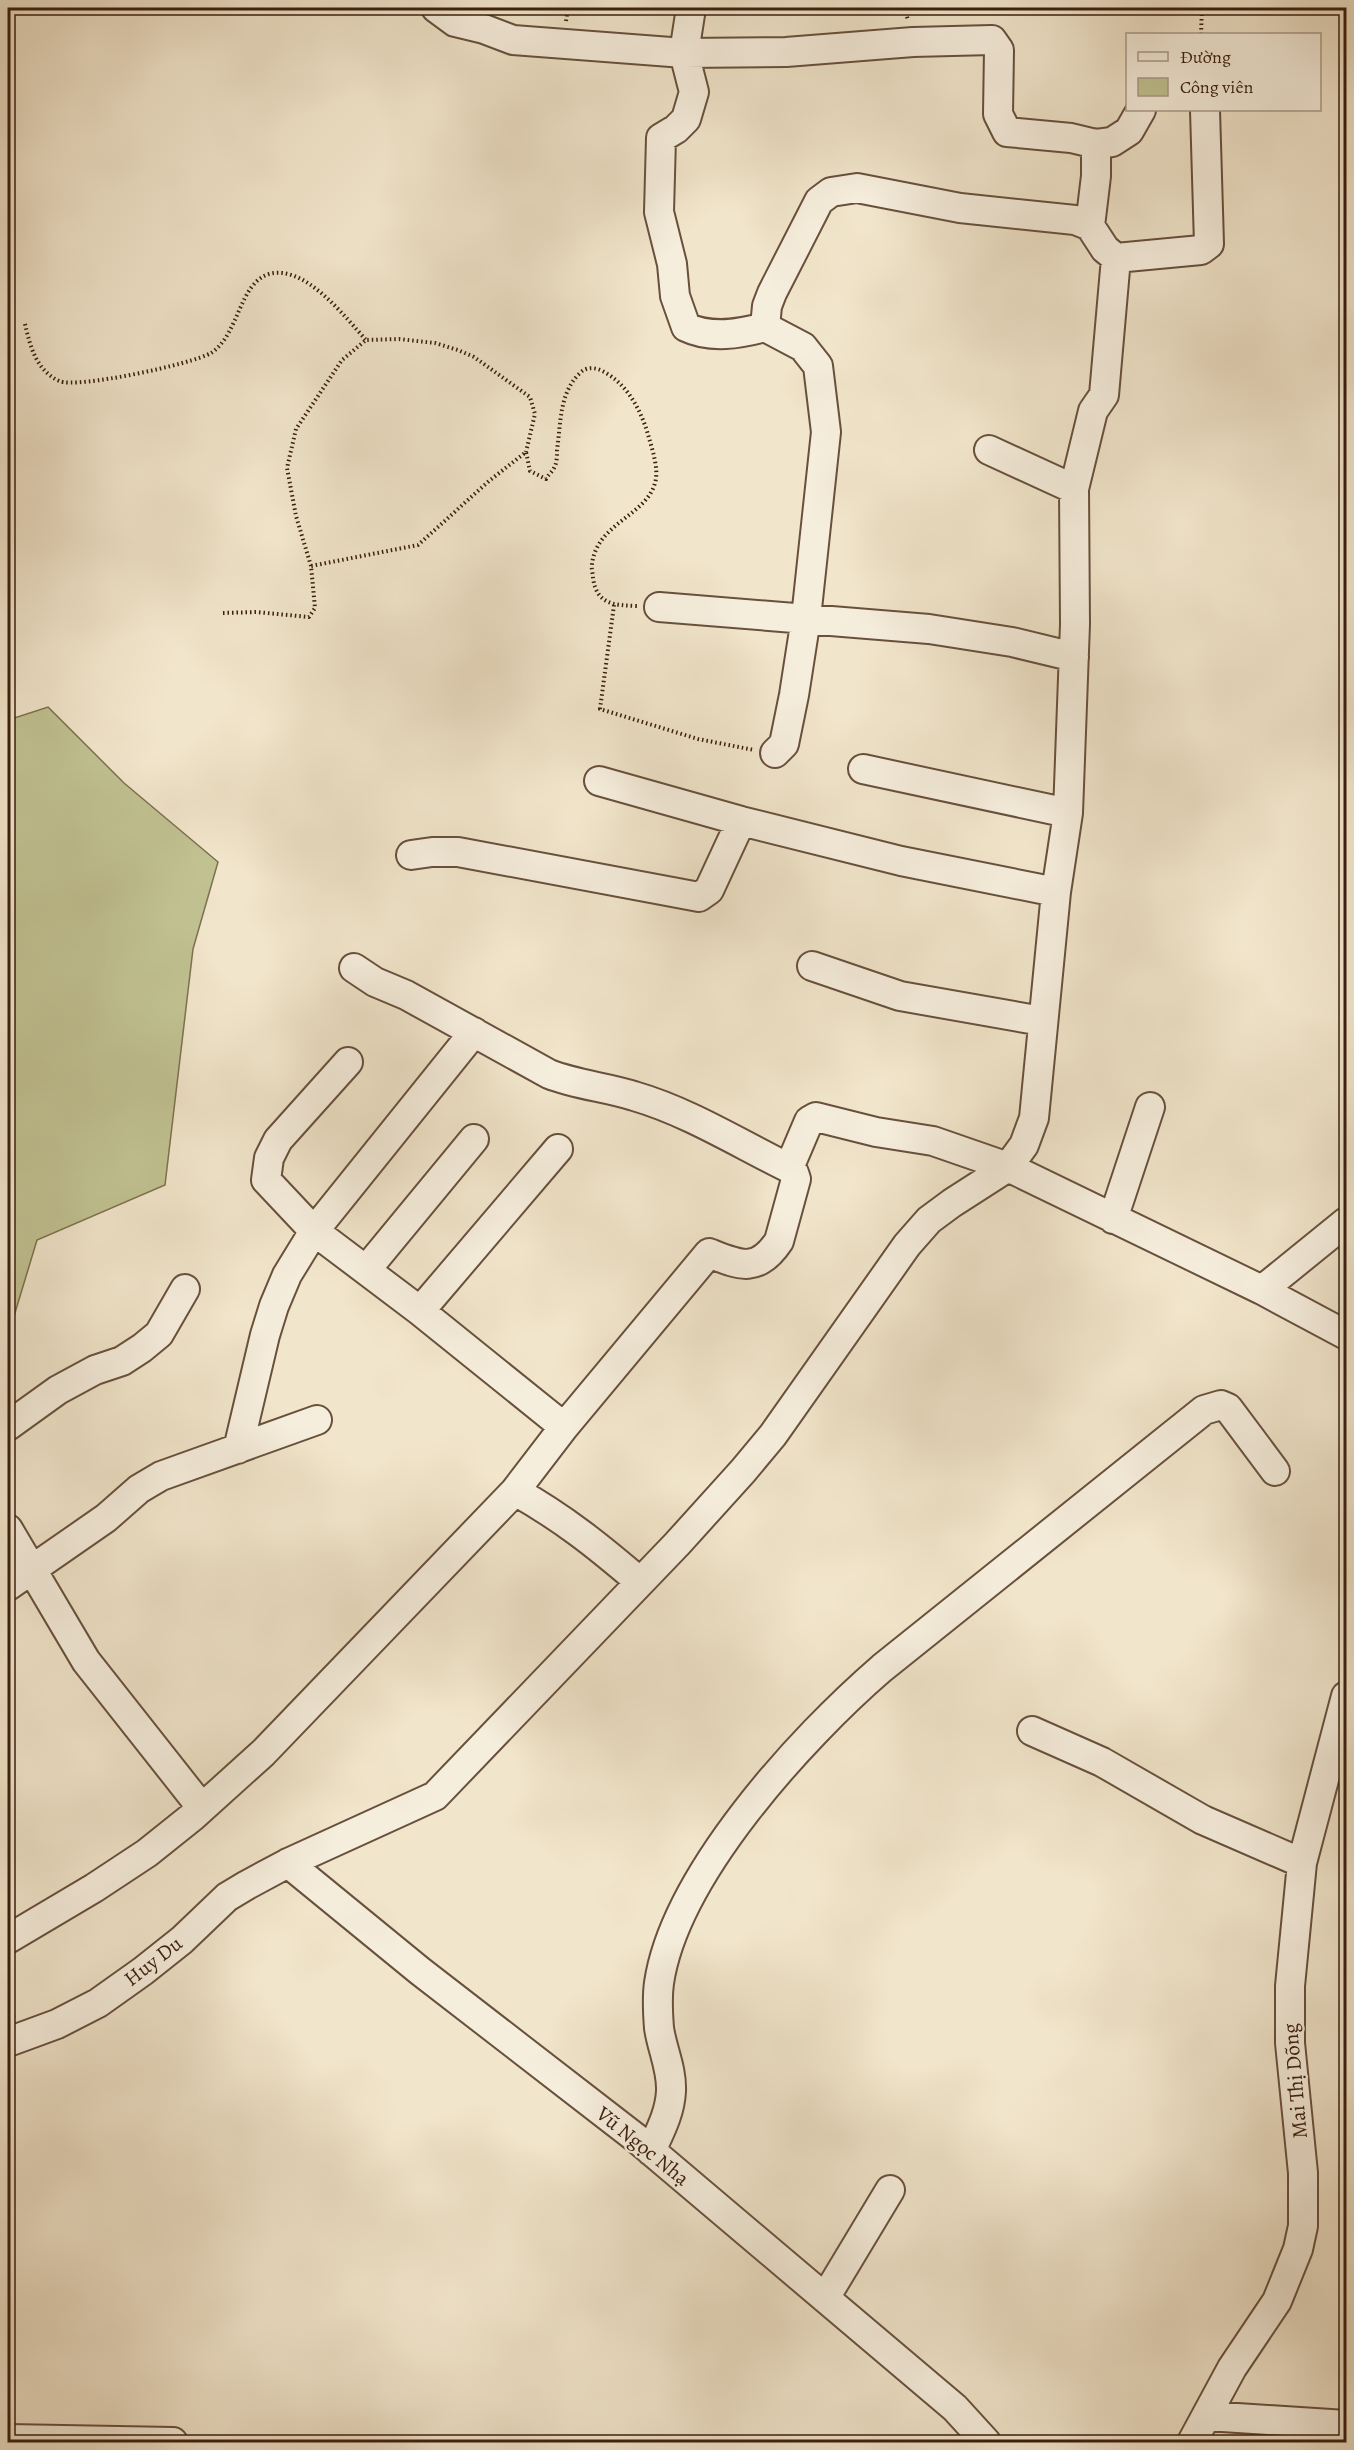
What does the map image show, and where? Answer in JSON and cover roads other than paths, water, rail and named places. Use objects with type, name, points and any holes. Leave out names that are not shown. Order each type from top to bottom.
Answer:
[{"type":"street","points":[[436,8],[455,22],[513,40],[684,53],[786,52],[913,42],[992,39],[999,50],[998,114],[1007,132],[1071,138],[1096,144],[1112,142],[1129,131],[1140,111]]},
{"type":"street","points":[[691,8],[684,53],[694,92],[686,119],[676,129],[661,138],[659,212],[672,264],[675,296],[686,327],[700,334],[745,333],[765,327],[803,347],[818,366],[826,432],[806,618],[784,744],[776,753]]},
{"type":"street","points":[[765,327],[767,306],[772,293],[819,201],[831,192],[857,188],[960,208],[1075,220],[1090,226],[1105,249],[1116,258],[1201,250],[1209,244],[1205,111]]},
{"type":"street","points":[[1090,226],[1096,176],[1096,144]]},
{"type":"street","points":[[1008,1167],[1024,1145],[1034,1118],[1039,1086],[1042,1021],[1056,892],[1068,813],[1074,657],[1074,489],[1093,411],[1104,394],[1116,258]]},
{"type":"street","points":[[989,450],[1074,489]]},
{"type":"street","points":[[659,607],[929,629],[1012,642],[1074,657]]},
{"type":"street","points":[[863,769],[1068,813]]},
{"type":"street","points":[[599,781],[741,821],[902,861],[1056,892]]},
{"type":"street","points":[[411,855],[458,852],[699,897],[709,890],[741,821]]},
{"type":"street","points":[[812,966],[900,996],[1042,1021]]},
{"type":"street","points":[[8,1939],[94,1888],[147,1853],[202,1808],[288,1728],[515,1491],[564,1426],[709,1253],[741,1265],[758,1260],[779,1241],[796,1179],[789,1168],[691,1116],[633,1095],[567,1081],[549,1074],[406,995],[375,982],[354,968]]},
{"type":"street","points":[[238,1449],[274,1306],[286,1275],[314,1231],[474,1032]]},
{"type":"street","points":[[348,1062],[278,1140],[269,1158],[266,1180],[314,1231],[420,1311],[564,1426]]},
{"type":"street","points":[[1113,1219],[1150,1107]]},
{"type":"street","points":[[789,1168],[809,1121],[816,1118],[876,1132],[933,1141],[1008,1167],[1262,1290],[1347,1335]]},
{"type":"street","points":[[366,1270],[474,1139]]},
{"type":"street","points":[[420,1311],[558,1149]]},
{"type":"street","name":"Huy Du","points":[[8,2042],[57,2024],[98,2003],[182,1940],[227,1897],[288,1863],[435,1796],[717,1501],[773,1435],[900,1254],[929,1220],[951,1203],[1008,1167]]},
{"type":"street","points":[[1262,1290],[1347,1222]]},
{"type":"street","points":[[8,1426],[58,1390],[95,1370],[122,1361],[142,1348],[159,1334],[185,1289]]},
{"type":"street","points":[[651,2151],[667,2116],[671,2090],[669,2068],[659,2029],[659,1984],[670,1939],[691,1892],[756,1800],[791,1757],[854,1692],[882,1668],[1204,1410],[1221,1405],[1228,1408],[1275,1471]]},
{"type":"street","points":[[19,1578],[106,1518],[139,1489],[161,1476],[317,1420]]},
{"type":"street","points":[[515,1491],[555,1514],[588,1538],[640,1582]]},
{"type":"street","points":[[8,1529],[19,1578],[202,1808]]},
{"type":"street","name":"Mai Thị Dõng","points":[[1192,2442],[1232,2368],[1277,2301],[1299,2249],[1303,2226],[1303,2173],[1290,2043],[1290,1986],[1302,1863],[1347,1696]]},
{"type":"street","points":[[1032,1731],[1102,1762],[1203,1820],[1302,1863]]},
{"type":"street","name":"Vũ Ngọc Nhạ","points":[[288,1863],[429,1978],[651,2151],[955,2408],[986,2442]]},
{"type":"street","points":[[825,2298],[890,2190]]},
{"type":"street","points":[[1207,2416],[1347,2425]]},
{"type":"street","points":[[8,2439],[173,2442]]}]
